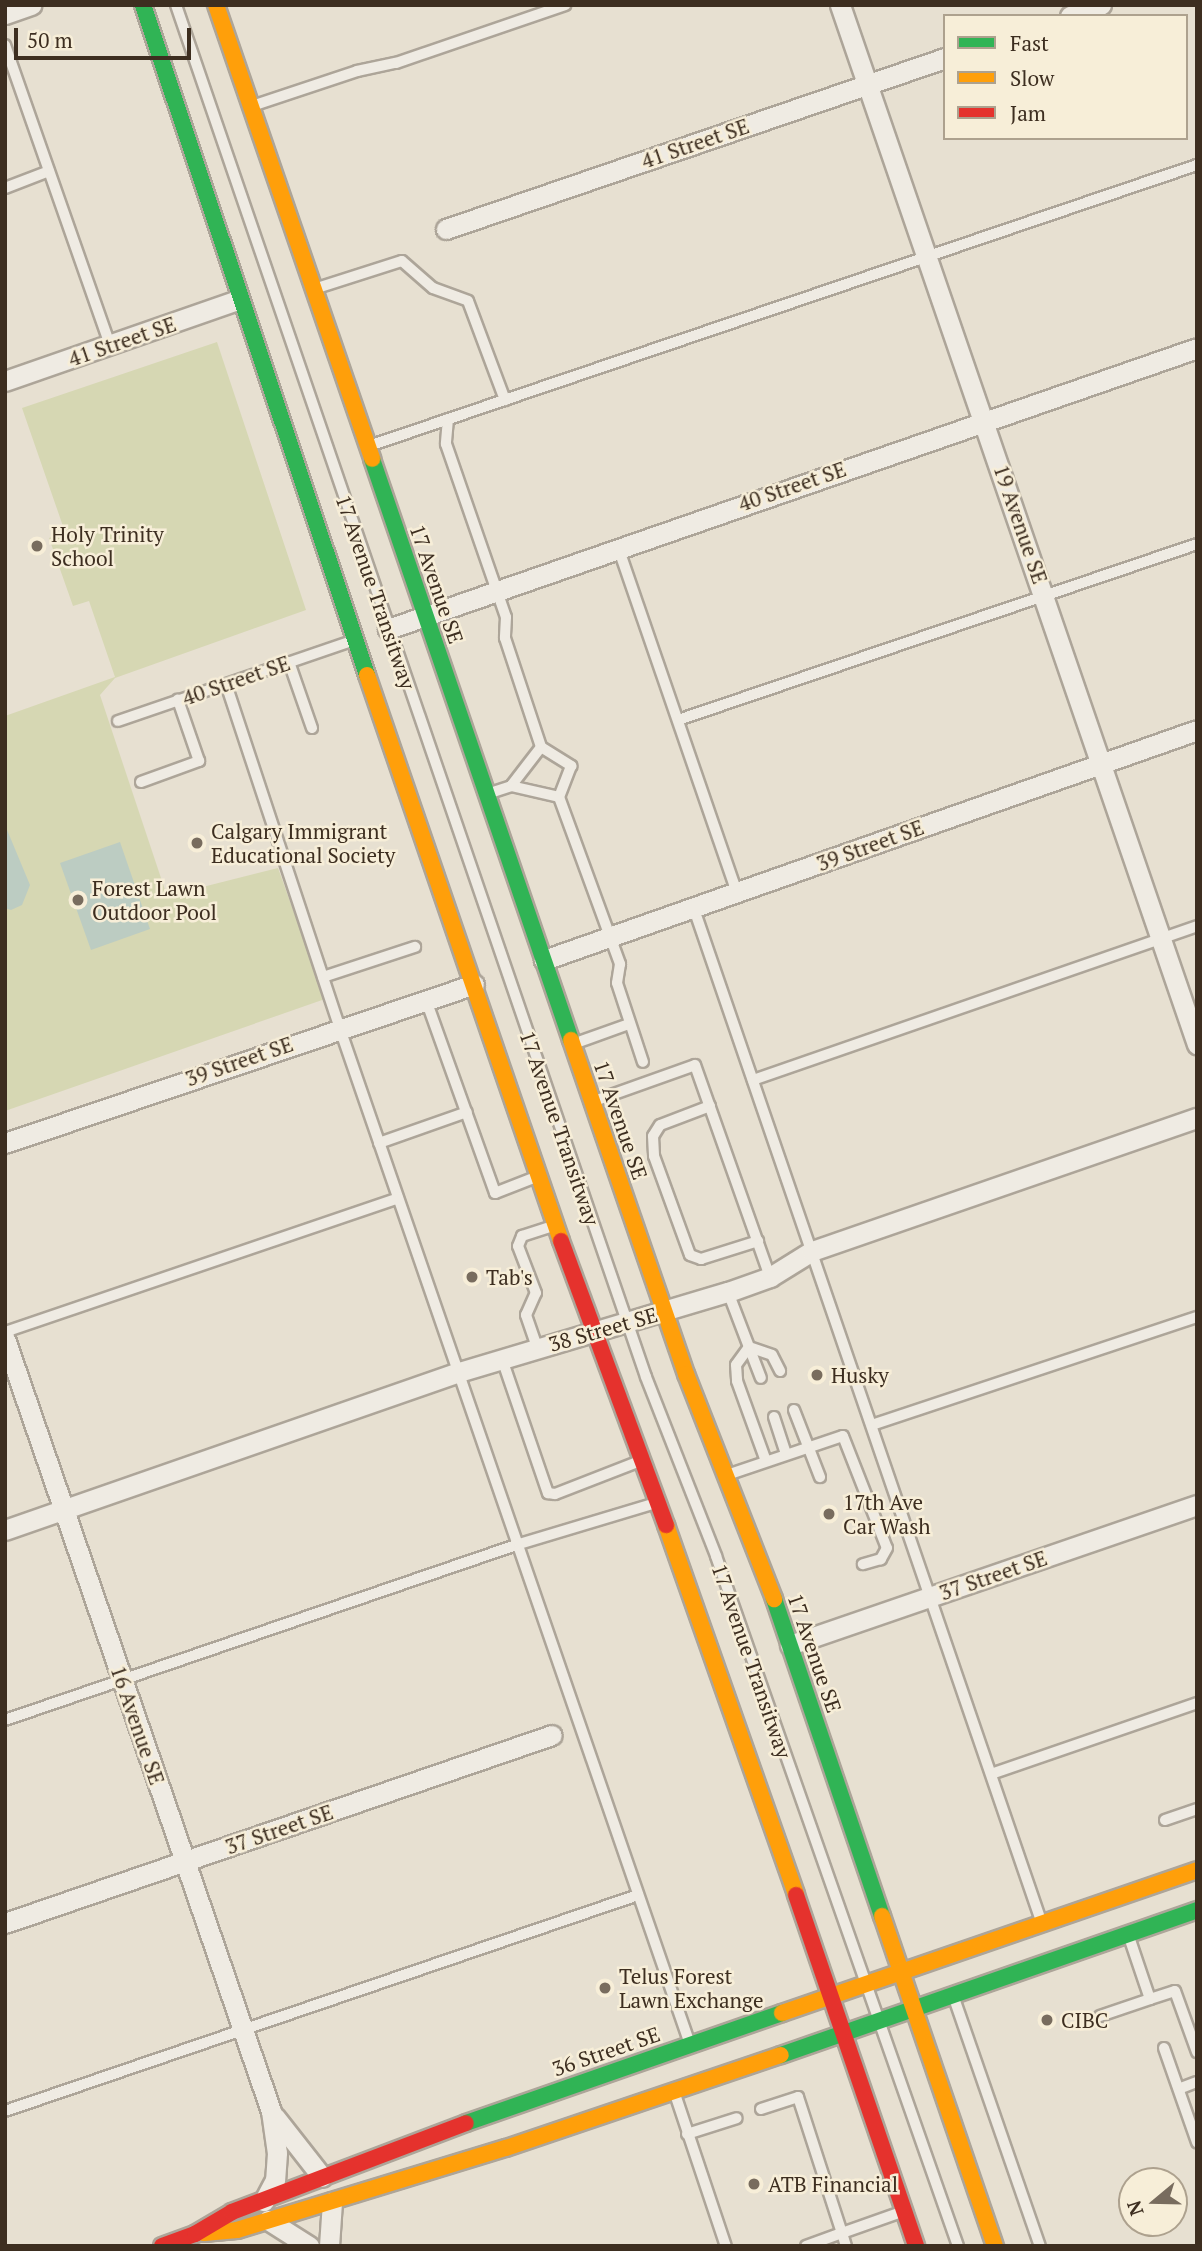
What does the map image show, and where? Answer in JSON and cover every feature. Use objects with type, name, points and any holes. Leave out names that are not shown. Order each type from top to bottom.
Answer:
[{"type":"main road","points":[[143,5],[238,300],[555,1225],[640,1461],[717,1663],[916,2246]]},
{"type":"main road","name":"17 Avenue SE","points":[[216,5],[664,1311],[790,1645],[995,2246]]},
{"type":"main road","name":"36 Street SE","points":[[162,2246],[195,2234],[237,2230],[323,2177],[691,2044],[1197,1870]]},
{"type":"main road","name":"36 Street SE","points":[[266,2210],[332,2202],[674,2092],[914,2011],[1197,1910]]},
{"type":"street","points":[[5,14],[31,5]]},
{"type":"street","name":"19 Avenue SE","points":[[841,5],[985,418],[1197,1044]]},
{"type":"street","points":[[1076,14],[1101,5]]},
{"type":"street","name":"41 Street SE","points":[[446,229],[943,59]]},
{"type":"street","name":"41 Street SE","points":[[5,381],[238,300]]},
{"type":"street","name":"40 Street SE","points":[[388,629],[985,418],[1197,348]]},
{"type":"street","name":"39 Street SE","points":[[544,960],[1197,730]]},
{"type":"street","name":"39 Street SE","points":[[5,1143],[339,1027],[474,984]]},
{"type":"street","name":"38 Street SE","points":[[5,1530],[459,1372],[728,1292],[771,1277],[812,1251],[1197,1118]]},
{"type":"street","name":"16 Avenue SE","points":[[5,1339],[271,2111],[277,2152],[275,2180],[266,2210]]},
{"type":"street","name":"37 Street SE","points":[[790,1645],[1197,1505]]},
{"type":"street","name":"37 Street SE","points":[[5,1923],[552,1735]]},
{"type":"street","name":"16 Avenue SE","points":[[271,2111],[323,2177]]},
{"type":"street","points":[[329,2246],[332,2202]]},
{"type":"street","points":[[266,2210],[309,2246]]},
{"type":"lane","name":"17 Avenue Transitway","points":[[176,5],[627,1321],[716,1556],[958,2246]]},
{"type":"lane","points":[[250,107],[357,71],[396,63],[565,5]]},
{"type":"lane","points":[[5,45],[110,345]]},
{"type":"lane","points":[[368,447],[1197,165]]},
{"type":"lane","points":[[5,188],[50,171]]},
{"type":"lane","points":[[313,289],[402,261],[433,288],[468,300],[505,400]]},
{"type":"lane","points":[[448,419],[446,444],[506,617],[505,638],[541,747],[571,766],[559,797],[620,964],[617,983],[643,1062]]},
{"type":"lane","points":[[678,720],[1197,544]]},
{"type":"lane","points":[[618,547],[737,893]]},
{"type":"lane","name":"40 Street SE","points":[[118,721],[355,640]]},
{"type":"lane","points":[[289,662],[312,728]]},
{"type":"lane","points":[[226,684],[339,1027],[691,2044]]},
{"type":"lane","points":[[141,782],[198,761],[178,700]]},
{"type":"lane","points":[[511,786],[541,747]]},
{"type":"lane","points":[[486,794],[511,786],[559,797]]},
{"type":"lane","points":[[694,909],[994,1773],[1042,1923]]},
{"type":"lane","points":[[753,1080],[1197,926]]},
{"type":"lane","points":[[323,977],[415,947]]},
{"type":"lane","points":[[426,1000],[495,1193],[539,1176]]},
{"type":"lane","points":[[573,1044],[629,1024]]},
{"type":"lane","points":[[593,1101],[695,1065],[771,1277]]},
{"type":"lane","points":[[710,1106],[660,1125],[653,1136],[653,1156],[690,1255],[701,1259],[758,1241]]},
{"type":"lane","points":[[379,1143],[467,1112]]},
{"type":"lane","points":[[5,1332],[398,1198]]},
{"type":"lane","points":[[537,1347],[526,1315],[536,1293],[518,1246],[522,1236],[555,1225]]},
{"type":"lane","points":[[728,1292],[761,1378]]},
{"type":"lane","points":[[872,1425],[1197,1317]]},
{"type":"lane","points":[[749,1347],[772,1355],[780,1371]]},
{"type":"lane","points":[[749,1347],[736,1365],[737,1381],[766,1461]]},
{"type":"lane","points":[[502,1359],[548,1493],[555,1494],[640,1461]]},
{"type":"lane","points":[[794,1410],[820,1477]]},
{"type":"lane","points":[[774,1416],[786,1454]]},
{"type":"lane","points":[[727,1475],[843,1436],[849,1444],[887,1548],[881,1559],[863,1564]]},
{"type":"lane","points":[[5,1720],[519,1544],[657,1503]]},
{"type":"lane","points":[[994,1773],[1197,1703]]},
{"type":"lane","points":[[1164,1820],[1197,1809]]},
{"type":"lane","points":[[5,2111],[638,1895]]},
{"type":"lane","points":[[1129,1936],[1150,1999]]},
{"type":"lane","points":[[1100,2016],[1175,1991],[1197,2052]]},
{"type":"lane","points":[[954,1997],[1040,2246]]},
{"type":"lane","points":[[1164,2048],[1181,2088],[1197,2142]]},
{"type":"lane","points":[[1181,2088],[1197,2082]]},
{"type":"lane","points":[[674,2092],[726,2246]]},
{"type":"lane","points":[[761,2109],[798,2097],[846,2246]]},
{"type":"lane","points":[[687,2134],[737,2118]]},
{"type":"lane","points":[[806,2246],[904,2211]]},
{"type":"green space","points":[[217,342],[306,610],[115,678],[100,695],[167,896],[278,868],[325,999],[5,1111],[5,716],[115,677],[89,601],[73,606],[49,538],[65,532],[22,408]]},
{"type":"shaded area","points":[[5,825],[30,885],[22,905],[11,910],[5,908]]},
{"type":"shaded area","points":[[120,842],[150,929],[91,950],[60,863]]},
{"type":"traffic: fast","points":[[143,5],[367,675]]},
{"type":"traffic: fast","points":[[372,459],[571,1040]]},
{"type":"traffic: fast","points":[[774,1599],[882,1916]]},
{"type":"traffic: fast","points":[[781,2055],[1197,1910]]},
{"type":"traffic: fast","points":[[466,2123],[782,2013]]},
{"type":"traffic: slow","points":[[216,5],[372,459]]},
{"type":"traffic: slow","points":[[367,675],[561,1241]]},
{"type":"traffic: slow","points":[[571,1040],[686,1374],[774,1599]]},
{"type":"traffic: slow","points":[[666,1525],[796,1895]]},
{"type":"traffic: slow","points":[[782,2013],[1197,1870]]},
{"type":"traffic: slow","points":[[882,1916],[995,2246]]},
{"type":"traffic: slow","points":[[204,2233],[237,2230],[506,2148],[781,2055]]},
{"type":"traffic: jam","points":[[561,1241],[666,1525]]},
{"type":"traffic: jam","points":[[796,1895],[916,2246]]},
{"type":"traffic: jam","points":[[162,2246],[195,2234],[232,2212],[466,2123]]},
{"type":"place","name":"Holy Trinity School","points":[[37,546]]},
{"type":"place","name":"Calgary Immigrant Educational Society","points":[[197,843]]},
{"type":"place","name":"Forest Lawn Outdoor Pool","points":[[78,900]]},
{"type":"place","name":"Tab's","points":[[472,1277]]},
{"type":"place","name":"Husky","points":[[817,1375]]},
{"type":"place","name":"17th Ave Car Wash","points":[[829,1514]]},
{"type":"place","name":"Telus Forest Lawn Exchange","points":[[605,1988]]},
{"type":"place","name":"CIBC","points":[[1047,2020]]},
{"type":"place","name":"ATB Financial","points":[[754,2184]]}]
